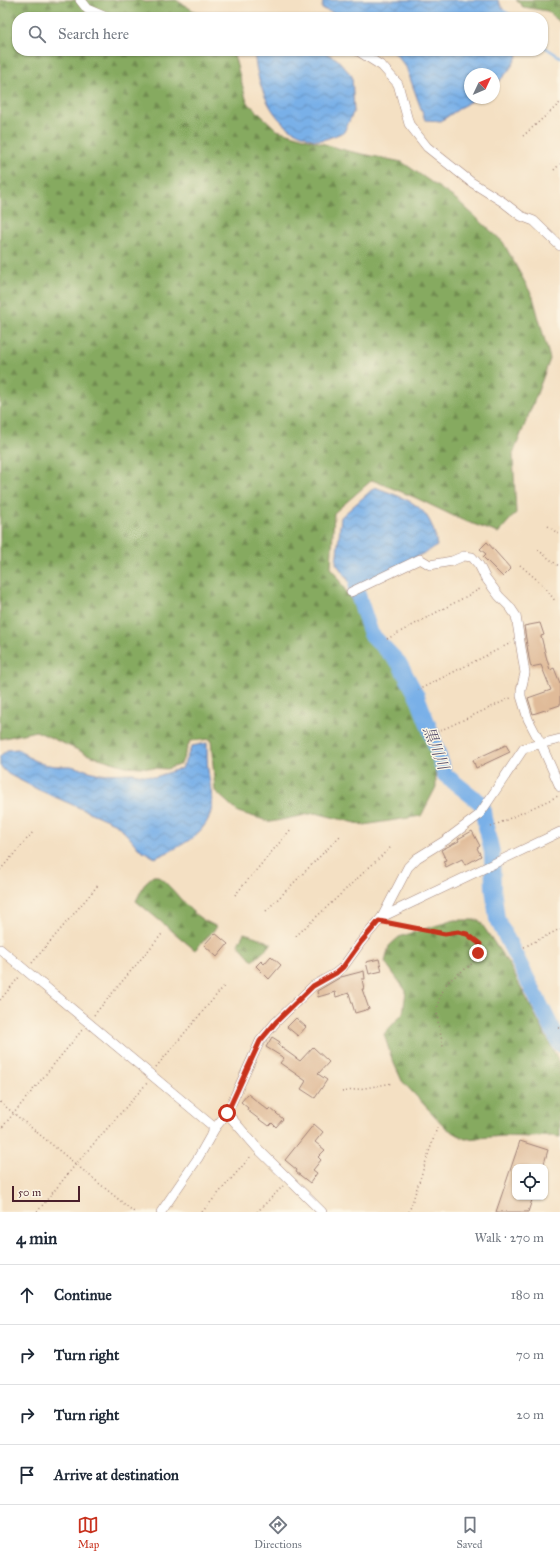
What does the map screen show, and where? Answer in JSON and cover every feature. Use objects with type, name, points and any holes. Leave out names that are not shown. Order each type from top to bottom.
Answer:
[{"type":"street","points":[[80,0],[88,9],[95,12]]},
{"type":"street","points":[[366,56],[382,66],[398,84],[409,124],[427,147],[471,182],[503,202],[521,216],[534,222],[560,246]]},
{"type":"street","points":[[351,592],[420,559],[430,565],[452,561],[464,556],[472,557],[479,565],[499,596],[510,607],[516,616],[525,673],[521,696],[528,720],[541,744],[559,791]]},
{"type":"street","points":[[161,1212],[198,1158],[215,1128],[227,1113],[260,1041],[276,1022],[313,986],[336,973],[343,967],[361,942],[381,919],[408,867],[418,858],[446,840],[479,815],[524,748],[560,739]]},
{"type":"street","points":[[381,919],[560,832]]},
{"type":"street","points":[[0,949],[215,1128]]},
{"type":"street","points":[[227,1113],[258,1148],[322,1212]]},
{"type":"path","points":[[523,136],[560,103]]},
{"type":"path","points":[[554,170],[560,164]]},
{"type":"path","points":[[548,526],[560,535]]},
{"type":"path","points":[[538,550],[560,567]]},
{"type":"path","points":[[520,565],[543,585],[556,602]]},
{"type":"path","points":[[387,639],[480,589]]},
{"type":"path","points":[[418,690],[517,640]]},
{"type":"path","points":[[437,732],[517,695]]},
{"type":"path","points":[[491,827],[559,791]]},
{"type":"path","points":[[235,895],[292,828]]},
{"type":"path","points":[[0,870],[34,831]]},
{"type":"path","points":[[266,911],[340,835]]},
{"type":"path","points":[[296,936],[392,846]]},
{"type":"path","points":[[31,964],[99,884]]},
{"type":"path","points":[[381,919],[445,934],[458,932],[467,934],[480,944],[476,958],[466,969],[448,982],[439,1000],[437,1009],[443,1047]]},
{"type":"path","points":[[524,947],[560,929]]},
{"type":"path","points":[[93,1016],[162,934]]},
{"type":"path","points":[[0,1000],[22,975]]},
{"type":"path","points":[[156,1067],[225,984]]},
{"type":"path","points":[[0,1130],[84,1027]]},
{"type":"path","points":[[37,1212],[76,1164],[149,1081]]},
{"type":"path","points":[[342,1092],[393,1083]]},
{"type":"path","points":[[0,1102],[134,1212]]},
{"type":"path","points":[[409,1212],[436,1128]]},
{"type":"path","points":[[202,1212],[258,1148]]},
{"type":"path","points":[[257,1212],[284,1184]]},
{"type":"green space","points":[[0,0],[139,0],[146,2],[176,0],[196,12],[12,12],[12,56],[234,56],[247,102],[277,130],[348,151],[402,162],[457,200],[503,242],[533,297],[550,359],[513,454],[516,513],[498,533],[462,520],[414,497],[372,480],[334,513],[331,567],[353,603],[364,635],[392,661],[435,752],[436,787],[421,816],[364,825],[315,813],[271,822],[238,812],[215,791],[211,739],[190,741],[181,764],[167,769],[125,766],[89,755],[36,731],[0,739]]},
{"type":"green space","points":[[516,0],[560,0],[560,22],[547,11],[523,7]]},
{"type":"green space","points":[[153,876],[158,876],[164,881],[185,904],[203,920],[217,927],[195,950],[136,901],[145,883]]},
{"type":"green space","points":[[454,920],[479,920],[510,966],[560,1063],[560,1137],[504,1136],[465,1139],[446,1128],[402,1081],[392,1059],[384,1034],[403,1013],[406,991],[385,962],[389,946],[399,937]]},
{"type":"green space","points":[[244,933],[272,944],[253,961],[238,944]]},
{"type":"water","points":[[323,0],[498,0],[506,12],[331,12],[322,9]]},
{"type":"water","points":[[255,56],[332,56],[337,59],[352,76],[354,111],[344,132],[327,139],[316,140],[293,131],[274,113],[262,89]]},
{"type":"water","points":[[397,56],[517,56],[509,70],[500,80],[500,68],[464,68],[464,104],[466,104],[441,121],[425,120],[406,67]]},
{"type":"water","points":[[375,487],[399,496],[417,506],[430,521],[437,546],[355,590],[336,563],[341,517]]},
{"type":"water","points":[[207,743],[212,801],[211,812],[207,821],[201,830],[193,837],[175,849],[155,858],[138,848],[116,824],[39,790],[8,774],[0,766],[0,756],[7,750],[18,749],[33,760],[43,764],[71,766],[100,774],[133,773],[155,777],[182,768],[192,746]]},
{"type":"building","points":[[487,542],[511,569],[503,577],[483,557],[486,554],[480,549]]},
{"type":"building","points":[[540,623],[544,635],[541,636],[550,670],[554,668],[560,683],[560,705],[533,714],[528,698],[551,690],[541,665],[531,667],[529,658],[524,626]]},
{"type":"building","points":[[506,745],[510,752],[476,768],[473,760]]},
{"type":"building","points":[[472,831],[480,846],[477,848],[481,856],[465,865],[462,859],[446,867],[443,861],[446,860],[441,850],[459,841],[458,839]]},
{"type":"building","points":[[215,933],[228,944],[217,957],[204,945]]},
{"type":"building","points":[[271,956],[281,965],[269,979],[256,966],[261,961],[264,964]]},
{"type":"building","points":[[379,959],[382,971],[369,974],[366,962]]},
{"type":"building","points":[[364,971],[365,979],[362,979],[364,989],[362,989],[369,1009],[355,1013],[349,993],[336,997],[335,992],[318,997],[317,991],[341,977]]},
{"type":"building","points":[[296,1018],[306,1027],[298,1036],[287,1027]]},
{"type":"building","points":[[272,1037],[280,1042],[278,1045],[300,1061],[313,1047],[329,1062],[318,1074],[327,1080],[315,1098],[301,1089],[306,1081],[280,1063],[284,1058],[266,1047]]},
{"type":"building","points":[[248,1094],[268,1110],[270,1108],[283,1119],[276,1127],[272,1123],[269,1126],[247,1110],[248,1108],[241,1102]]},
{"type":"building","points":[[314,1124],[323,1132],[315,1142],[325,1150],[318,1157],[321,1160],[313,1170],[317,1173],[310,1183],[296,1172],[297,1170],[285,1160]]},
{"type":"building","points":[[520,1141],[548,1150],[544,1164],[512,1164]]},
{"type":"building","points":[[512,1165],[512,1200],[532,1200],[528,1212],[496,1212]]},
{"type":"waterway","points":[[502,10],[506,12]]},
{"type":"waterway","points":[[548,49],[560,57]]},
{"type":"waterway","name":"黒川川","points":[[360,573],[358,575],[356,589],[371,634],[399,663],[417,696],[445,775],[482,804],[492,852],[493,888],[497,919],[560,1044]]},
{"type":"route","points":[[227,1113],[260,1041],[276,1022],[313,986],[336,973],[343,967],[361,942],[379,921],[445,934],[458,932],[467,934],[480,944],[478,953]]}]
